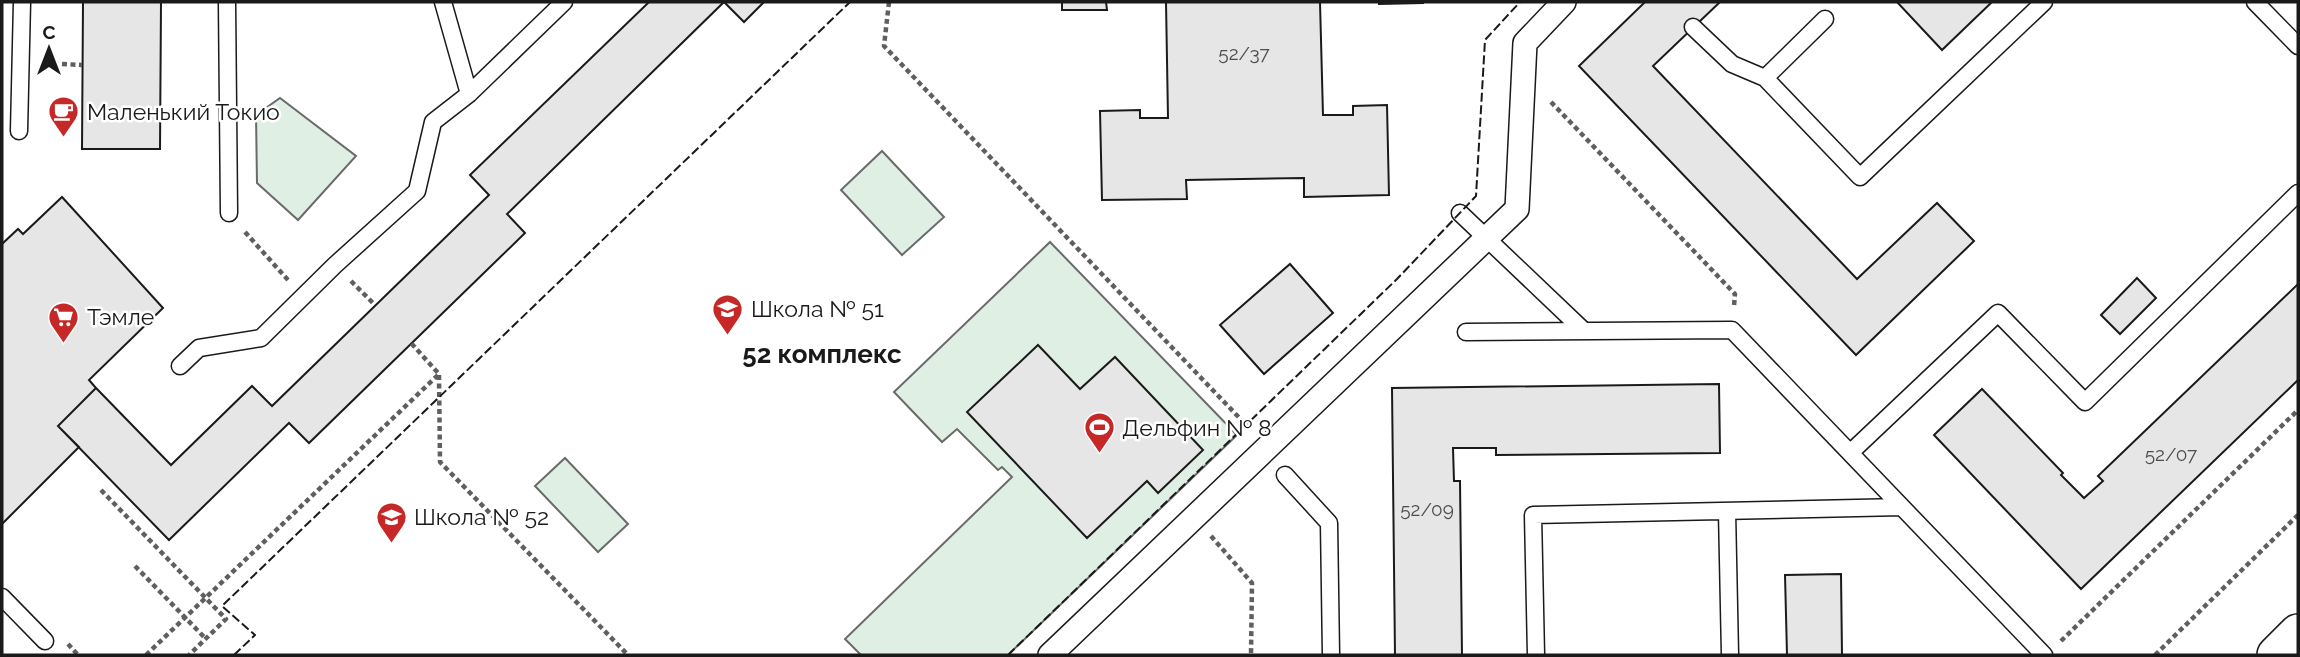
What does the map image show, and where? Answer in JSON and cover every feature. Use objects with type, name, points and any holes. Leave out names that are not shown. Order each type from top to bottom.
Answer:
[{"type":"street","points":[[1050,655],[1517,209],[1525,43],[1564,2]]},
{"type":"street","points":[[2276,655],[2298,634]]},
{"type":"lane","points":[[19,131],[22,2]]},
{"type":"lane","points":[[227,2],[229,213]]},
{"type":"lane","points":[[443,2],[469,93]]},
{"type":"lane","points":[[180,366],[199,348],[261,338],[416,191],[433,122],[469,93],[564,2]]},
{"type":"lane","points":[[1693,27],[1732,64],[1765,78],[1860,177],[2044,2]]},
{"type":"lane","points":[[2255,2],[2298,46]]},
{"type":"lane","points":[[1765,78],[1825,19]]},
{"type":"lane","points":[[1850,453],[1998,313],[2085,402],[2298,193]]},
{"type":"lane","points":[[1460,213],[1584,331]]},
{"type":"lane","points":[[1466,332],[1732,330],[1902,507],[2050,650]]},
{"type":"lane","points":[[1285,475],[1329,523],[1331,655]]},
{"type":"lane","points":[[1536,655],[1533,514],[1902,507]]},
{"type":"lane","points":[[1727,511],[1730,655]]},
{"type":"lane","points":[[2,597],[45,641]]},
{"type":"path","points":[[890,2],[884,46],[1268,447]]},
{"type":"path","points":[[21,62],[82,65]]},
{"type":"path","points":[[1524,74],[1735,294],[1732,330]]},
{"type":"path","points":[[229,213],[303,297]]},
{"type":"path","points":[[335,265],[375,305]]},
{"type":"path","points":[[411,343],[439,374],[440,462],[628,655]]},
{"type":"path","points":[[146,655],[439,374]]},
{"type":"path","points":[[2050,650],[2298,410]]},
{"type":"path","points":[[101,489],[226,619],[189,655]]},
{"type":"path","points":[[2155,655],[2298,515]]},
{"type":"path","points":[[1194,517],[1252,583],[1251,655]]},
{"type":"path","points":[[135,566],[206,639]]},
{"type":"green space","points":[[280,98],[356,156],[298,220],[257,183],[256,115]]},
{"type":"green space","points":[[882,151],[944,217],[902,255],[841,190]]},
{"type":"green space","name":"Дельфин № 8","points":[[1050,242],[1237,435],[1008,655],[861,655],[845,639],[1012,477],[1002,467],[998,470],[957,429],[942,442],[894,392]]},
{"type":"green space","points":[[565,458],[628,524],[598,552],[535,486]]},
{"type":"building","points":[[83,2],[161,2],[160,149],[82,149]]},
{"type":"building","points":[[649,2],[724,2],[507,214],[525,233],[309,443],[289,423],[169,540],[58,426],[96,388],[171,465],[252,386],[272,406],[489,195],[470,175]]},
{"type":"building","points":[[724,2],[764,2],[744,22]]},
{"type":"building","points":[[1062,2],[1106,2],[1107,10],[1062,10]]},
{"type":"building","points":[[1166,2],[1320,2],[1323,115],[1353,115],[1353,106],[1387,105],[1389,195],[1304,197],[1304,178],[1186,180],[1187,199],[1102,200],[1100,111],[1140,110],[1140,118],[1168,118]]},
{"type":"building","points":[[1423,2],[1423,3],[1379,4]]},
{"type":"building","points":[[1645,2],[1720,2],[1653,66],[1857,279],[1937,203],[1974,241],[1856,355],[1579,66]]},
{"type":"building","points":[[1897,2],[1992,2],[1942,50]]},
{"type":"building","name":"Тэмле","points":[[62,197],[163,308],[89,380],[96,388],[58,426],[79,447],[2,524],[2,244],[18,229],[23,234]]},
{"type":"building","points":[[1290,264],[1333,313],[1264,374],[1220,325]]},
{"type":"building","points":[[2137,278],[2156,298],[2120,334],[2101,315]]},
{"type":"building","points":[[2298,284],[2298,380],[2081,589],[1934,435],[1982,389],[2084,498],[2103,481],[2098,476]]},
{"type":"building","points":[[1038,345],[1080,389],[1115,357],[1203,450],[1158,493],[1147,481],[1087,538],[967,412]]},
{"type":"building","points":[[1719,384],[1720,453],[1496,455],[1496,448],[1453,448],[1454,481],[1460,481],[1462,655],[1395,655],[1392,388]]},
{"type":"building","points":[[1841,574],[1842,655],[1787,655],[1785,575]]},
{"type":"fence","points":[[234,655],[255,635],[222,606],[850,2]]},
{"type":"fence","points":[[1008,655],[1397,279],[1476,196],[1485,40],[1520,2]]},
{"type":"place","name":"Маленький Токио","points":[[64,139]]},
{"type":"place","name":"Школа № 51","points":[[728,336]]},
{"type":"place","name":"Тэмле","points":[[64,344]]},
{"type":"place","name":"Дельфин № 8","points":[[1099,455]]},
{"type":"place","name":"Школа № 52","points":[[391,544]]},
{"type":"district","name":"52 комплекс","points":[[822,354]]}]
